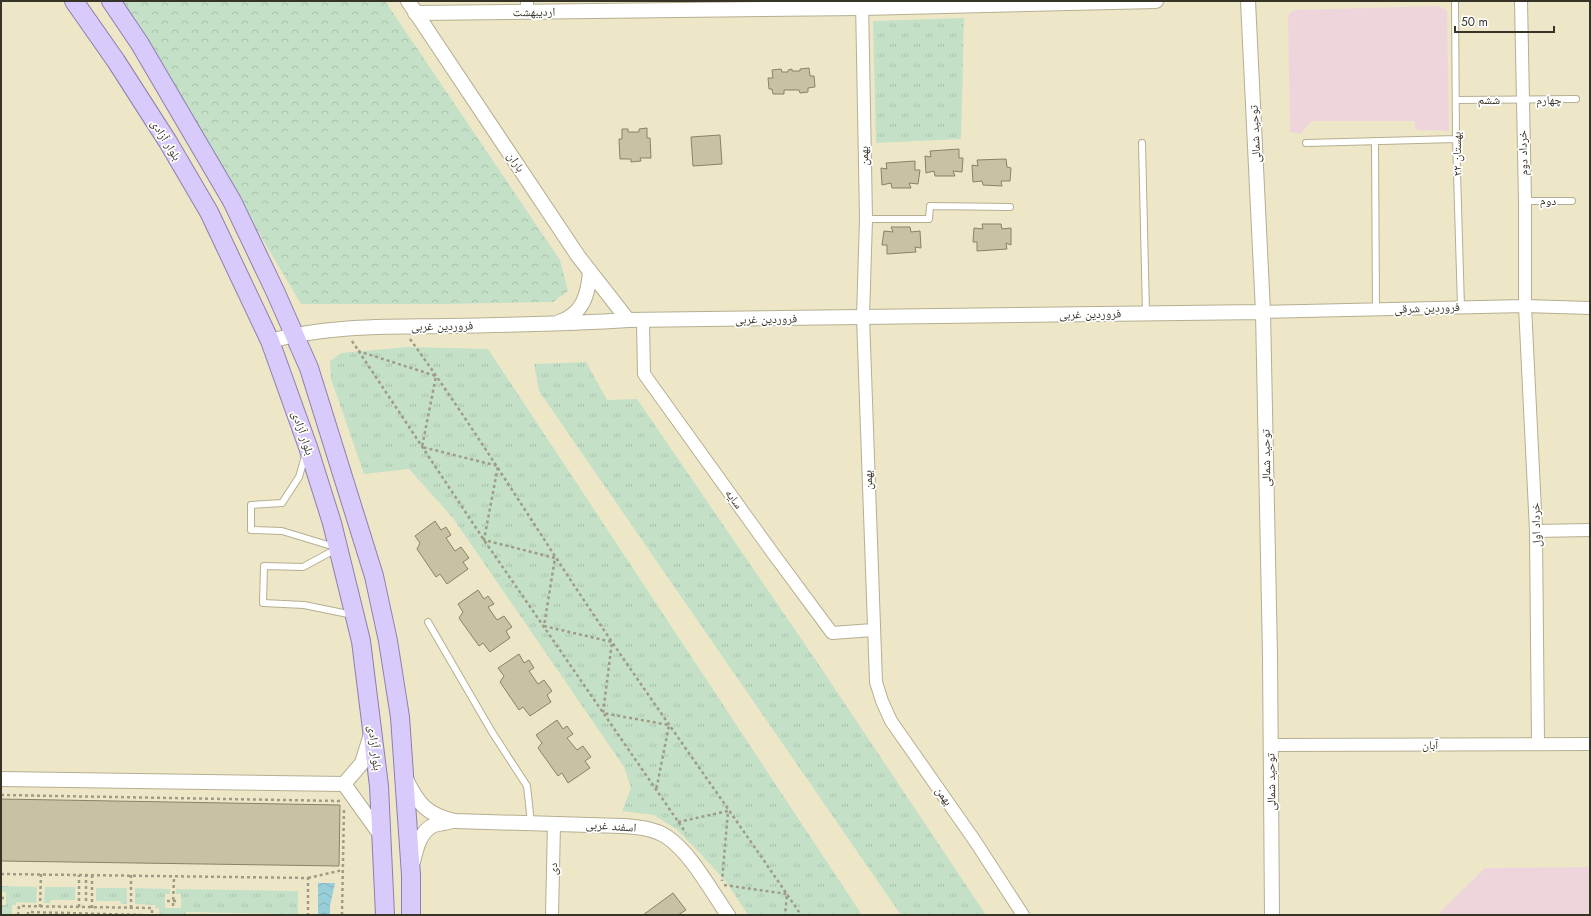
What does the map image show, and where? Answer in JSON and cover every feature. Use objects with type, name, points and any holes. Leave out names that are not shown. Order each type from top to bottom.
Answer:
[{"type":"main road","name":"بلوار آزادی","points":[[74,1],[124,73],[168,142],[209,212],[267,334],[308,447],[338,548],[361,641],[379,786],[385,915]]},
{"type":"main road","name":"بلوار آزادی","points":[[111,1],[140,44],[232,200],[309,368],[374,576],[388,641],[400,717],[411,875],[411,915]]},
{"type":"main road","points":[[267,334],[272,328],[281,325],[294,334],[291,349],[282,353],[277,361]]},
{"type":"street","name":"باران","points":[[408,1],[590,272],[628,320]]},
{"type":"street","name":"اردیبهشت","points":[[415,13],[527,6],[1156,1]]},
{"type":"street","name":"توحید شمالی","points":[[1248,1],[1264,312],[1272,915]]},
{"type":"street","name":"خرداد دوم","points":[[1521,1],[1525,201],[1525,306]]},
{"type":"street","name":"بهمن","points":[[862,4],[866,219],[863,317],[876,682],[882,701],[891,721],[975,841],[1023,915]]},
{"type":"street","points":[[549,325],[572,317],[578,310],[583,303],[588,288],[590,272]]},
{"type":"street","name":"فروردین شرقی","points":[[1264,312],[1525,306],[1590,308]]},
{"type":"street","name":"خرداد اول","points":[[1525,306],[1536,531],[1538,744]]},
{"type":"street","name":"فروردین غربی","points":[[294,334],[344,329],[549,325],[628,320],[644,321],[1264,312]]},
{"type":"street","name":"سایه","points":[[644,321],[644,374],[832,633],[873,630]]},
{"type":"street","points":[[1536,531],[1590,530]]},
{"type":"street","points":[[344,784],[362,763],[373,731]]},
{"type":"street","name":"آبان","points":[[1270,745],[1590,744]]},
{"type":"street","points":[[404,774],[413,794],[426,809],[434,815],[455,820]]},
{"type":"street","points":[[1,779],[344,784]]},
{"type":"street","points":[[344,784],[382,837]]},
{"type":"street","points":[[411,875],[416,849],[420,838],[433,826],[455,820]]},
{"type":"street","name":"اسفند غربی","points":[[455,820],[622,826],[642,828],[666,836],[689,859],[728,915]]},
{"type":"street","name":"دی","points":[[552,915],[554,824]]},
{"type":"lane","name":"بهستان ۲۲","points":[[1455,1],[1456,139],[1461,307]]},
{"type":"lane","name":"چهارم","points":[[1522,100],[1576,99]]},
{"type":"lane","name":"ششم","points":[[1456,100],[1522,100]]},
{"type":"lane","points":[[1306,143],[1456,139]]},
{"type":"lane","points":[[1375,141],[1376,310]]},
{"type":"lane","points":[[1142,143],[1146,313]]},
{"type":"lane","name":"دوم","points":[[1525,201],[1572,201]]},
{"type":"lane","points":[[866,219],[929,219],[930,206],[1010,207]]},
{"type":"lane","points":[[308,447],[299,477],[282,503],[251,505],[251,530],[282,531],[338,548]]},
{"type":"lane","points":[[338,548],[303,567],[264,566],[263,603],[304,605],[355,616]]},
{"type":"lane","points":[[428,622],[492,732],[527,786],[531,823]]},
{"type":"path","points":[[402,327],[498,466],[556,558],[612,642],[801,915]]},
{"type":"path","points":[[344,329],[484,540],[678,822],[728,811]]},
{"type":"path","points":[[358,351],[436,376]]},
{"type":"path","points":[[422,447],[436,376]]},
{"type":"path","points":[[422,447],[498,466]]},
{"type":"path","points":[[484,540],[498,466]]},
{"type":"path","points":[[484,540],[556,558]]},
{"type":"path","points":[[544,626],[556,558]]},
{"type":"path","points":[[544,626],[612,642]]},
{"type":"path","points":[[604,713],[612,642]]},
{"type":"path","points":[[604,713],[669,725]]},
{"type":"path","points":[[656,791],[669,725]]},
{"type":"path","points":[[1,795],[344,801],[342,915]]},
{"type":"path","points":[[728,811],[721,885],[787,894]]},
{"type":"path","points":[[1,874],[308,878],[343,870]]},
{"type":"path","points":[[40,907],[41,874]]},
{"type":"path","points":[[79,907],[80,875]]},
{"type":"path","points":[[86,875],[86,900]]},
{"type":"path","points":[[92,875],[92,908]]},
{"type":"path","points":[[130,908],[131,876]]},
{"type":"path","points":[[173,906],[174,876]]},
{"type":"path","points":[[308,878],[308,915]]},
{"type":"path","points":[[785,915],[787,894]]},
{"type":"path","points":[[167,901],[179,901]]},
{"type":"path","points":[[18,915],[19,906],[152,908],[152,915]]},
{"type":"path","points":[[28,915],[28,912],[142,915]]},
{"type":"shaded area","points":[[1439,6],[1447,11],[1449,131],[1415,130],[1415,121],[1312,121],[1300,134],[1290,132],[1288,16],[1293,10]]},
{"type":"shaded area","points":[[1590,867],[1590,915],[1437,915],[1485,868]]},
{"type":"green space","points":[[122,1],[385,1],[560,260],[568,291],[553,302],[301,304]]},
{"type":"green space","points":[[964,18],[961,139],[876,143],[873,21]]},
{"type":"green space","points":[[408,347],[488,349],[862,915],[748,915],[727,883],[676,829],[654,815],[622,811],[631,788],[624,767],[453,518],[409,469],[364,474],[331,379],[330,361],[341,353]]},
{"type":"green space","points":[[586,362],[607,400],[637,399],[815,659],[986,915],[901,915],[539,391],[534,364]]},
{"type":"green space","points":[[1,886],[37,887],[36,903],[16,902],[16,905],[12,905],[12,915],[1,915],[1,905],[6,905],[6,892],[1,891]]},
{"type":"green space","points":[[45,887],[75,887],[75,900],[51,900],[50,903],[44,903]]},
{"type":"green space","points":[[96,888],[127,888],[127,904],[121,904],[120,901],[96,901]]},
{"type":"green space","points":[[135,888],[170,889],[170,894],[165,894],[165,908],[181,908],[181,894],[176,894],[176,889],[298,891],[298,915],[186,912],[186,915],[159,915],[159,908],[155,908],[155,905],[135,904]]},
{"type":"water","points":[[318,883],[335,883],[330,906],[330,915],[318,915]]},
{"type":"building","points":[[809,68],[810,76],[814,76],[815,87],[808,88],[808,92],[800,93],[799,90],[784,90],[784,94],[773,94],[772,89],[769,89],[768,78],[773,78],[772,70],[781,69],[782,72],[788,72],[788,70],[792,69],[792,71],[800,71],[800,69]]},
{"type":"building","points":[[647,128],[647,138],[650,138],[651,158],[640,158],[641,161],[631,162],[631,159],[620,159],[619,139],[622,139],[622,129],[628,129],[628,132],[639,132],[639,129]]},
{"type":"building","points":[[720,135],[722,164],[693,166],[691,137]]},
{"type":"building","points":[[959,149],[959,158],[963,158],[962,172],[953,171],[955,176],[935,176],[934,171],[926,173],[925,156],[931,157],[930,151]]},
{"type":"building","points":[[1006,159],[1007,167],[1011,168],[1010,181],[1001,181],[1002,186],[983,185],[982,181],[973,182],[972,165],[978,166],[977,160]]},
{"type":"building","points":[[915,161],[915,170],[920,170],[918,184],[909,183],[911,188],[892,188],[891,183],[882,185],[881,168],[887,169],[886,163]]},
{"type":"building","points":[[982,224],[1001,224],[1002,229],[1011,228],[1011,245],[1006,243],[1007,249],[977,251],[977,242],[973,242],[974,228],[983,229]]},
{"type":"building","points":[[891,227],[910,227],[911,232],[920,231],[921,248],[915,247],[916,252],[887,254],[887,245],[882,245],[884,231],[893,232]]},
{"type":"building","points":[[435,521],[441,530],[446,527],[451,535],[446,538],[455,551],[461,547],[469,558],[463,562],[468,569],[447,584],[440,574],[436,577],[417,549],[420,543],[415,536]]},
{"type":"building","points":[[478,590],[484,599],[488,596],[494,604],[488,607],[497,620],[504,616],[512,627],[506,631],[510,638],[490,652],[483,643],[479,646],[459,618],[463,612],[458,604]]},
{"type":"building","points":[[519,654],[524,663],[529,660],[534,668],[529,671],[538,684],[544,680],[552,691],[547,695],[551,702],[530,716],[523,707],[519,710],[500,682],[504,676],[498,668]]},
{"type":"building","points":[[557,720],[563,729],[567,726],[573,734],[567,738],[577,750],[583,746],[591,757],[585,761],[590,768],[568,783],[562,773],[558,776],[538,748],[542,743],[536,735]]},
{"type":"building","points":[[1,799],[340,805],[339,866],[1,861]]},
{"type":"building","points":[[673,893],[686,910],[678,915],[643,915]]}]
